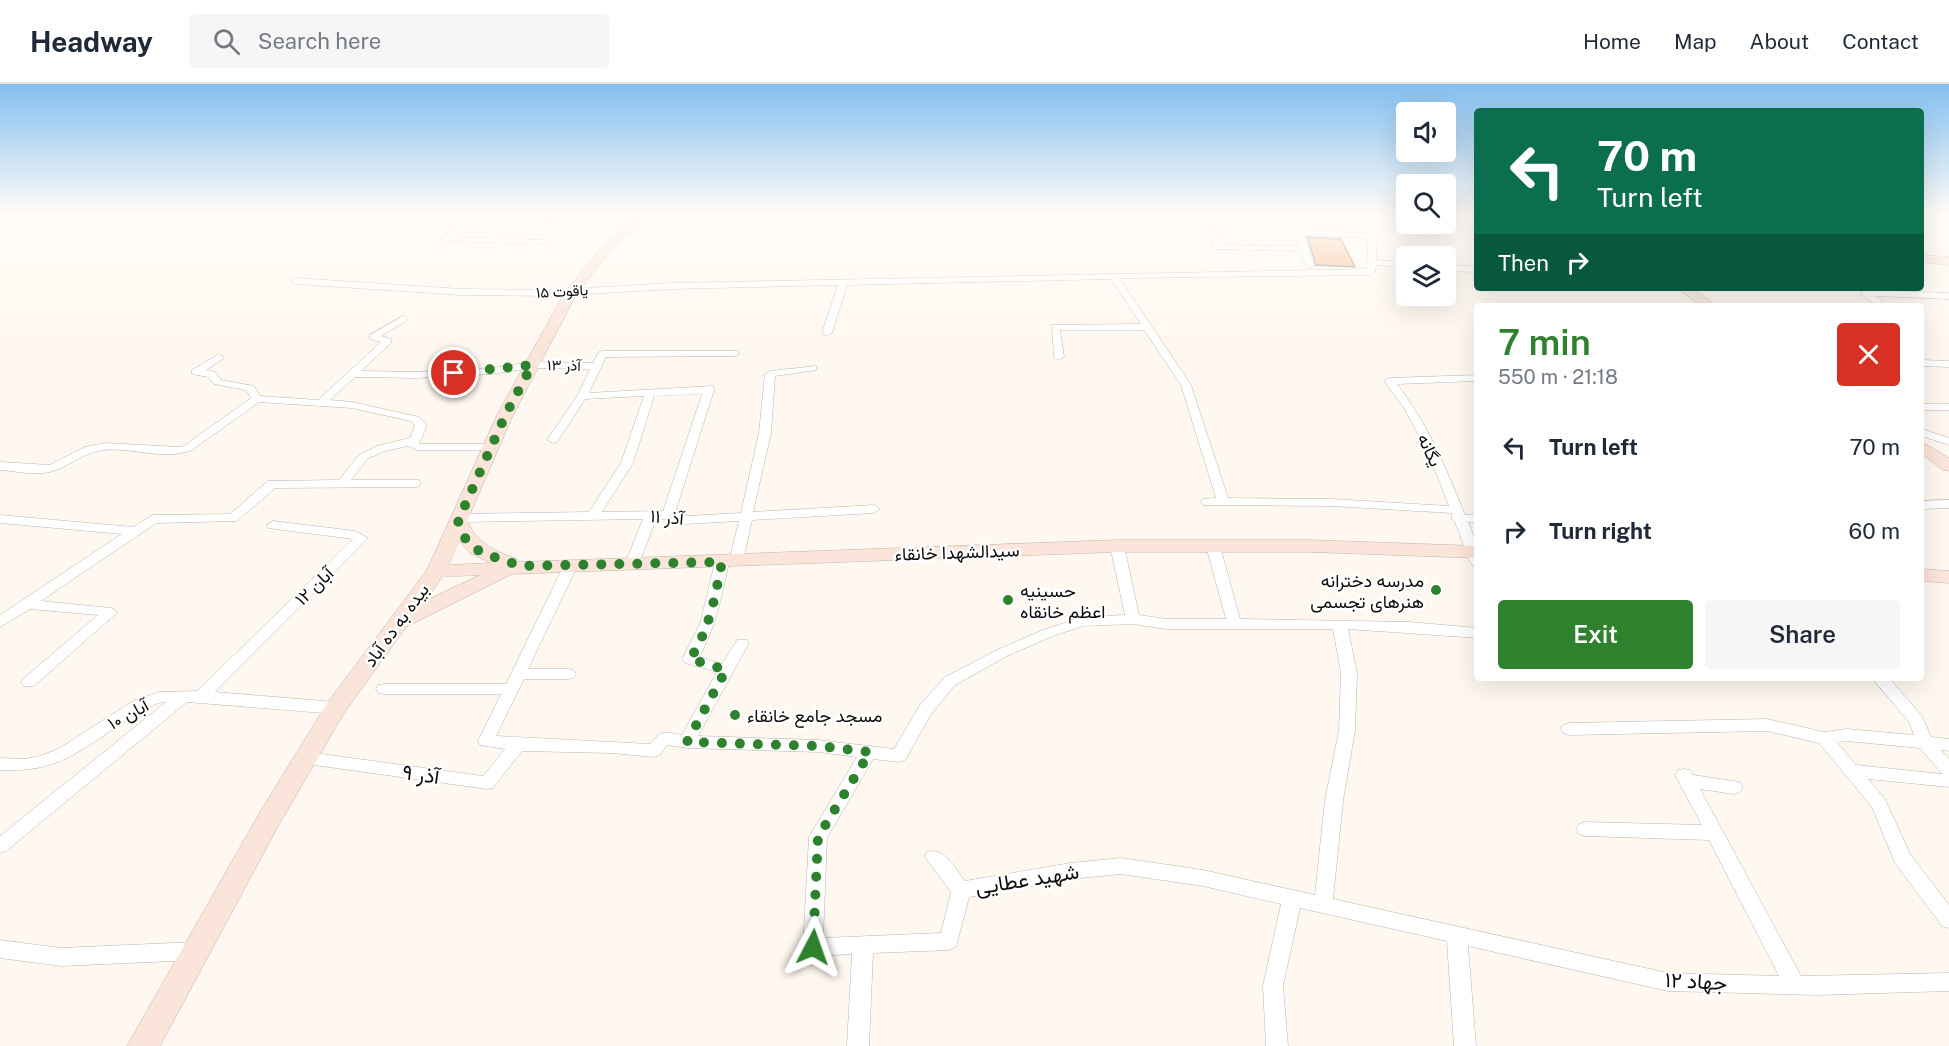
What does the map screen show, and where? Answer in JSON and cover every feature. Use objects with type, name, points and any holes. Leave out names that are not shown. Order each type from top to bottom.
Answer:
[{"type":"main road","name":"بیده به ده آباد","points":[[143,1046],[268,821],[336,708],[436,571],[491,447],[532,365],[571,292],[599,258]]},
{"type":"main road","points":[[1924,259],[1949,261]]},
{"type":"main road","points":[[1688,291],[1706,303]]},
{"type":"main road","points":[[1924,448],[1949,466]]},
{"type":"main road","points":[[459,519],[465,538],[472,547],[485,554],[521,566]]},
{"type":"main road","name":"سیدالشهدا خانقاء","points":[[436,571],[521,566],[729,561],[1117,546],[1310,546],[1474,556]]},
{"type":"main road","points":[[397,625],[445,598],[521,566]]},
{"type":"main road","points":[[1924,575],[1949,577]]},
{"type":"street","points":[[1308,258],[1310,265]]},
{"type":"street","points":[[1372,258],[1372,267]]},
{"type":"street","name":"یاقوت ۱۵","points":[[295,281],[462,292],[571,292],[662,286],[1189,276],[1396,266]]},
{"type":"street","points":[[1456,268],[1474,269]]},
{"type":"street","points":[[1114,277],[1186,385],[1223,502]]},
{"type":"street","points":[[827,333],[843,283]]},
{"type":"street","points":[[1879,303],[1865,293],[1878,291],[1949,296]]},
{"type":"street","points":[[322,402],[388,341],[374,337],[403,319]]},
{"type":"street","points":[[1059,357],[1055,327],[1148,327]]},
{"type":"street","points":[[553,440],[582,396],[602,354],[735,354]]},
{"type":"street","points":[[219,357],[196,372],[211,374],[218,382],[250,388],[258,399]]},
{"type":"street","points":[[1924,363],[1949,364]]},
{"type":"street","name":"آذر ۱۳","points":[[351,374],[416,375],[492,371],[532,365],[596,366]]},
{"type":"street","points":[[726,670],[690,659],[700,645],[744,518],[765,433],[770,374],[812,368]]},
{"type":"street","name":"یگانه","points":[[1474,378],[1389,381],[1409,407],[1434,455],[1456,515],[1474,554]]},
{"type":"street","points":[[582,396],[709,389],[668,515]]},
{"type":"street","points":[[593,516],[627,463],[650,393]]},
{"type":"street","points":[[0,466],[52,468],[89,449],[105,446],[180,451],[258,399],[352,405],[415,419],[421,425],[413,445],[425,448],[491,447]]},
{"type":"street","points":[[1924,407],[1949,407]]},
{"type":"street","points":[[1924,433],[1949,442]]},
{"type":"street","points":[[342,484],[363,457],[381,448],[414,441]]},
{"type":"street","points":[[0,622],[153,519],[233,518],[272,484],[415,483]]},
{"type":"street","points":[[1208,502],[1271,501],[1403,505],[1474,517]]},
{"type":"street","points":[[1924,505],[1949,504]]},
{"type":"street","name":"آذر ۱۱","points":[[459,519],[668,515],[685,520],[874,509]]},
{"type":"street","points":[[632,564],[651,515]]},
{"type":"street","points":[[0,519],[135,531]]},
{"type":"street","name":"آبان ۱۲","points":[[192,696],[361,538],[355,535],[273,525]]},
{"type":"street","points":[[1117,546],[1133,619]]},
{"type":"street","points":[[1214,546],[1234,624]]},
{"type":"street","points":[[570,565],[486,741],[517,746],[626,747],[654,751],[663,738],[687,742],[818,746],[899,756],[926,709],[950,681],[1002,653],[1048,633],[1082,622],[1133,619],[1166,624],[1340,625],[1409,627],[1474,633]]},
{"type":"street","points":[[28,604],[111,612],[29,682]]},
{"type":"street","points":[[1323,906],[1334,800],[1347,729],[1349,673],[1340,625]]},
{"type":"street","points":[[687,742],[742,643]]},
{"type":"street","points":[[519,674],[568,674]]},
{"type":"street","points":[[1883,681],[1916,720],[1924,742],[1949,771]]},
{"type":"street","points":[[384,689],[512,689]]},
{"type":"street","points":[[0,846],[192,696]]},
{"type":"street","name":"آبان ۱۰","points":[[0,764],[24,765],[43,762],[64,753],[141,704],[160,697],[192,696],[336,708]]},
{"type":"street","points":[[1569,729],[1767,725],[1824,738],[1847,735],[1949,745]]},
{"type":"street","points":[[1824,738],[1879,804],[1902,858],[1949,920]]},
{"type":"street","name":"آذر ۹","points":[[307,758],[487,783],[517,746]]},
{"type":"street","name":"شهید عطایی","points":[[870,752],[818,837],[813,947],[949,940],[961,890],[1121,866],[1203,878],[1452,935]]},
{"type":"street","points":[[1852,771],[1949,781]]},
{"type":"street","points":[[1734,788],[1686,778],[1795,985]]},
{"type":"street","points":[[1585,829],[1715,832]]},
{"type":"street","points":[[934,856],[961,890]]},
{"type":"street","points":[[1277,1046],[1273,986],[1292,899]]},
{"type":"street","points":[[1452,935],[1465,1046]]},
{"type":"street","name":"جهاد ۱۲","points":[[1452,935],[1668,982],[1795,985],[1949,982]]},
{"type":"street","points":[[858,1046],[863,945]]},
{"type":"street","points":[[0,949],[61,957],[196,951]]},
{"type":"building","points":[[1314,258],[1350,258],[1355,267],[1316,265]]},
{"type":"place","name":"مدرسه دخترانه هنرهای تجسمی","points":[[1436,590]]},
{"type":"place","name":"حسینیه اعظم خانقاه","points":[[1008,600]]},
{"type":"place","name":"مسجد جامع خانقاء","points":[[735,715]]},
{"type":"route","points":[[454,373],[492,371],[532,365],[505,416],[458,521],[465,538],[472,547],[499,560],[521,566],[722,562],[711,615],[700,645],[690,659],[726,670],[687,742],[818,746],[870,752],[818,837],[813,947]]}]
